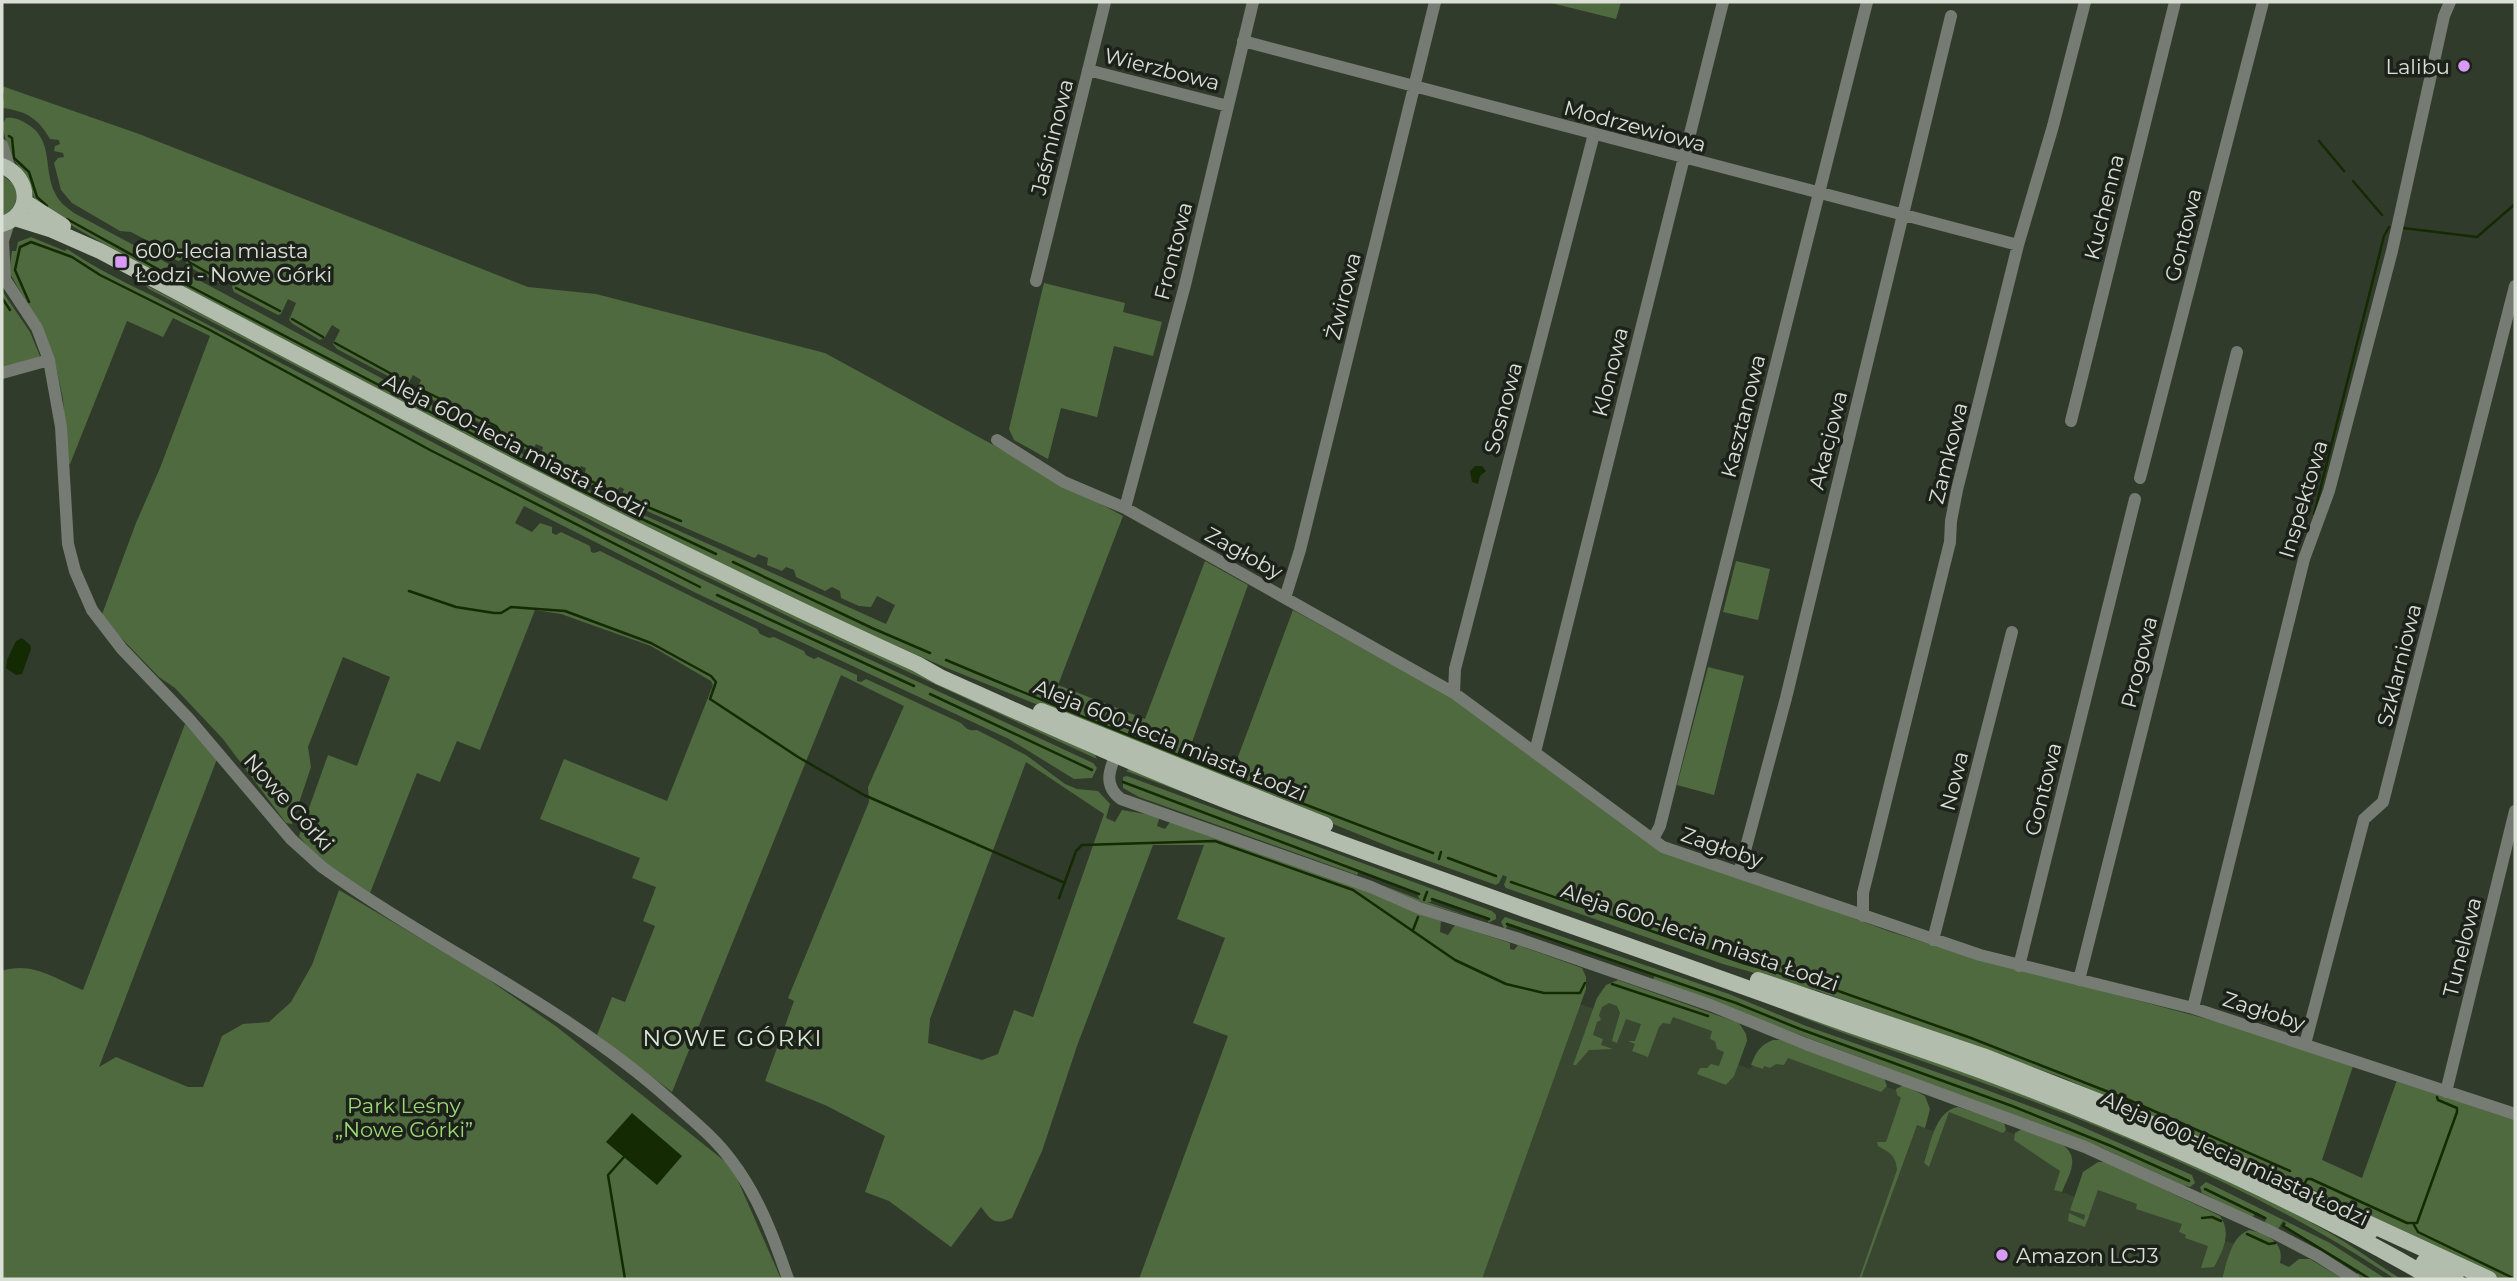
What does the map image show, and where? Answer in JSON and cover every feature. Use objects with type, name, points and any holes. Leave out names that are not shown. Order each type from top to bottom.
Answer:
[{"type":"main road","points":[[6,167],[21,179],[26,194],[25,202],[9,222]]},
{"type":"main road","name":"Aleja 600-lecia miasta Łodzi","points":[[25,202],[100,251]]},
{"type":"main road","name":"Aleja 600-lecia miasta Łodzi","points":[[9,222],[50,229],[100,251],[568,497],[707,566],[918,664],[940,677],[1118,749],[1232,803],[2002,1079],[2145,1136],[2321,1212],[2456,1279]]},
{"type":"main road","points":[[2321,1212],[2411,1279]]},
{"type":"main road","points":[[2321,1212],[2366,1222],[2489,1279]]},
{"type":"main road","name":"Aleja 600-lecia miasta Łodzi","points":[[2321,1212],[2354,1235],[2433,1279]]},
{"type":"street","name":"Jaśminowa","points":[[1036,281],[1105,2]]},
{"type":"street","name":"Frontowa","points":[[1125,509],[1185,285],[1253,2]]},
{"type":"street","name":"Żwirowa","points":[[1284,598],[1303,537],[1435,2]]},
{"type":"street","name":"Klonowa","points":[[1535,752],[1723,2]]},
{"type":"street","name":"Kasztanowa","points":[[1653,839],[1660,826],[1867,2]]},
{"type":"street","name":"Zamkowa","points":[[1863,916],[1863,892],[1951,542],[1951,521],[1957,490],[2018,245],[2053,126],[2085,2]]},
{"type":"street","name":"Kuchenna","points":[[2071,421],[2175,2]]},
{"type":"street","name":"Gontowa","points":[[2140,478],[2263,2]]},
{"type":"street","name":"Inspektowa","points":[[2193,1009],[2304,559],[2325,503],[2392,251],[2444,16],[2450,2]]},
{"type":"street","name":"Akacjowa","points":[[1740,873],[1786,698],[1951,16]]},
{"type":"street","name":"Modrzewiowa","points":[[1243,41],[2018,245]]},
{"type":"street","name":"Wierzbowa","points":[[1088,70],[1228,106]]},
{"type":"street","name":"Sosnowa","points":[[1454,693],[1455,669],[1594,134]]},
{"type":"street","points":[[2,145],[6,167]]},
{"type":"street","name":"Nowe Górki","points":[[9,222],[3,241],[3,277],[37,328],[49,360],[61,427],[68,544],[83,592],[102,625],[189,719],[291,839],[322,867],[534,998],[587,1034],[647,1079],[717,1142],[742,1176],[763,1214],[788,1279]]},
{"type":"street","name":"Szklarniowa","points":[[2305,1044],[2364,819],[2384,802],[2515,286]]},
{"type":"street","name":"Progowa","points":[[2079,980],[2237,352]]},
{"type":"street","points":[[2,373],[49,360]]},
{"type":"street","name":"Zagłoby","points":[[997,440],[1064,482],[1125,509],[1454,693],[1672,851],[1933,940],[2019,966],[2193,1009],[2515,1114]]},
{"type":"street","name":"Gontowa","points":[[2019,966],[2134,499]]},
{"type":"street","name":"Nowa","points":[[1933,940],[2012,632]]},
{"type":"street","points":[[1118,749],[1110,769],[1109,782],[1115,794],[1129,802],[1371,887],[1419,908],[1516,938],[1710,1005],[1807,1044],[2099,1152],[2272,1232],[2354,1279]]},
{"type":"street","name":"Tunelowa","points":[[2446,1092],[2515,811]]},
{"type":"shaded area","points":[[1475,466],[1482,466],[1486,471],[1480,476],[1478,484],[1472,482],[1470,471]]},
{"type":"shaded area","points":[[22,638],[31,649],[22,674],[16,675],[6,668],[7,660],[16,641]]},
{"type":"shaded area","points":[[1606,988],[1724,1019],[1740,1061],[1739,1065],[1750,1069],[1768,1050],[1897,1090],[1917,1125],[1936,1132],[1947,1112],[1952,1110],[2014,1134],[2020,1131],[2071,1164],[2061,1192],[2076,1197],[2082,1178],[2240,1246],[2229,1279],[1475,1279],[1575,1002],[1597,1010]]},
{"type":"shaded area","points":[[632,1113],[682,1156],[657,1185],[606,1142]]},
{"type":"green space","points":[[1547,2],[1621,2],[1616,19]]},
{"type":"green space","points":[[2,86],[139,134],[528,287],[596,294],[825,353],[1123,516],[1058,685],[1145,719],[1205,561],[1248,585],[1191,745],[1236,762],[1293,610],[1453,698],[1653,845],[1891,932],[2233,1026],[2353,1066],[2322,1160],[2362,1178],[2397,1080],[2515,1119],[2515,1279],[2500,1279],[2253,1161],[2061,1077],[1818,991],[1723,964],[1506,888],[1504,885],[1507,877],[1503,875],[1496,885],[1395,849],[942,666],[820,612],[529,469],[74,227],[35,200],[26,176],[9,153],[2,125],[6,118],[15,118],[25,123],[41,138],[45,146],[51,184],[61,202],[74,213],[597,494],[886,624],[895,605],[877,596],[871,607],[859,606],[841,598],[840,591],[832,587],[825,591],[796,577],[794,570],[786,567],[782,571],[767,565],[768,558],[758,554],[755,558],[752,557],[624,501],[621,497],[624,489],[620,487],[612,496],[583,481],[586,468],[581,466],[577,475],[573,476],[543,459],[543,447],[536,444],[532,451],[528,451],[499,436],[494,429],[420,394],[417,390],[421,380],[413,375],[405,385],[337,349],[333,344],[340,330],[332,325],[320,340],[293,324],[289,320],[296,303],[288,299],[278,315],[234,292],[234,280],[226,275],[218,283],[188,266],[186,263],[190,255],[186,253],[178,261],[170,257],[167,251],[131,232],[120,231],[72,203],[61,190],[54,163],[58,158],[64,157],[63,153],[54,151],[55,146],[60,144],[59,140],[50,139],[30,117],[2,108]]},
{"type":"green space","points":[[2,175],[15,185],[16,196],[13,207],[2,217]]},
{"type":"green space","points":[[31,237],[65,251],[67,249],[118,279],[604,532],[817,635],[1093,763],[1097,768],[1092,778],[1074,779],[1009,739],[696,593],[524,506],[515,523],[532,532],[540,523],[552,527],[552,533],[556,535],[561,532],[590,546],[591,552],[600,551],[757,629],[760,634],[774,637],[804,651],[814,659],[818,657],[857,675],[857,681],[866,679],[961,723],[968,729],[977,730],[1026,755],[1065,784],[1077,789],[1098,791],[1110,804],[1106,818],[1115,822],[1122,810],[1157,816],[1157,826],[1165,829],[1170,822],[1367,891],[1441,921],[1440,932],[1448,935],[1455,925],[1510,943],[1510,949],[1514,950],[1518,945],[1582,968],[1586,977],[1586,989],[1482,1279],[1139,1279],[1228,1036],[1193,1023],[1225,938],[1177,919],[1204,845],[1153,845],[1077,1046],[1042,1151],[1012,1218],[994,1220],[981,1207],[951,1247],[889,1201],[865,1192],[885,1136],[825,1105],[765,1081],[794,1001],[788,998],[869,802],[868,787],[904,706],[841,675],[672,1092],[597,1035],[612,997],[625,1002],[655,926],[643,921],[656,887],[632,878],[640,858],[540,819],[564,759],[667,801],[713,685],[711,681],[651,646],[561,614],[535,610],[480,750],[457,741],[440,782],[417,773],[370,893],[316,857],[299,836],[328,755],[357,766],[390,677],[343,657],[308,747],[311,767],[292,824],[286,823],[223,739],[175,688],[159,677],[101,617],[210,336],[173,318],[163,337],[127,321],[70,464],[67,463],[63,399],[55,362],[41,327],[9,272],[12,251],[16,251],[18,242]],"holes":[[[1026,762],[1104,814],[1033,1017],[1014,1010],[998,1054],[982,1060],[928,1043],[930,1019]]]},
{"type":"green space","points":[[1044,283],[1125,303],[1123,312],[1162,322],[1153,356],[1114,346],[1097,417],[1061,408],[1048,459],[1014,440],[1009,429]]},
{"type":"green space","points":[[144,284],[639,541],[1095,755],[1097,759],[800,622],[610,530]]},
{"type":"green space","points":[[2,291],[30,332],[40,356],[36,360],[2,369]]},
{"type":"green space","points":[[1736,561],[1770,569],[1758,620],[1723,612]]},
{"type":"green space","points":[[1708,667],[1744,676],[1714,795],[1677,785]]},
{"type":"green space","name":"Park Leśny „Nowe Górki”","points":[[185,724],[217,759],[99,1067],[116,1057],[188,1087],[203,1087],[222,1036],[243,1024],[269,1022],[291,1002],[312,965],[339,890],[482,975],[557,1027],[732,1167],[781,1279],[2,1279],[2,971],[13,968],[33,970],[83,990]]},
{"type":"green space","points":[[1129,769],[1994,1083],[2079,1117],[2249,1190],[2330,1233],[2401,1279],[2395,1279],[2345,1247],[2240,1191],[2076,1118],[1760,1000],[1126,771]]},
{"type":"green space","points":[[1127,776],[1492,911],[1496,919],[1488,923],[1489,918],[1432,898],[1431,902],[1427,902],[1471,917],[1417,901],[1382,885],[1421,900],[1419,893],[1359,871],[1357,875],[1139,797],[1123,788],[1123,777]]},
{"type":"green space","points":[[1505,917],[1729,994],[1806,1026],[2069,1121],[2192,1175],[2195,1183],[2190,1187],[2183,1185],[2102,1148],[1653,980],[1655,974],[1508,924],[1505,930],[1501,922]]},
{"type":"green space","points":[[1618,980],[1739,1023],[1747,1041],[1734,1076],[1726,1085],[1697,1074],[1700,1068],[1707,1068],[1711,1064],[1719,1066],[1724,1052],[1717,1049],[1715,1041],[1710,1039],[1712,1031],[1673,1017],[1670,1024],[1663,1023],[1659,1027],[1648,1057],[1632,1051],[1635,1044],[1628,1041],[1635,1041],[1641,1024],[1626,1019],[1617,1043],[1612,1041],[1620,1013],[1617,1006],[1609,1003],[1602,1007],[1599,1015],[1601,1020],[1597,1022],[1593,1035],[1603,1039],[1601,1045],[1613,1049],[1589,1050],[1573,1065],[1597,998],[1606,985]]},
{"type":"green space","points":[[1773,1040],[1781,1040],[1884,1078],[1887,1086],[1881,1092],[1788,1058],[1784,1065],[1776,1064],[1770,1068],[1751,1065],[1759,1050]]},
{"type":"green space","points":[[1904,1085],[1925,1096],[1930,1109],[1925,1128],[1917,1125],[1859,1279],[1897,1170],[1893,1157],[1878,1146],[1877,1142],[1886,1142],[1901,1098],[1896,1089]]},
{"type":"green space","points":[[1958,1107],[2004,1122],[2006,1130],[2003,1133],[1949,1112],[1929,1167],[1924,1163],[1935,1129],[1944,1115],[1950,1110]]},
{"type":"green space","points":[[2022,1129],[2055,1140],[2068,1150],[2072,1165],[2062,1192],[2054,1190],[2060,1171],[2014,1140],[2015,1133]]},
{"type":"green space","points":[[2098,1162],[2106,1162],[2220,1216],[2226,1235],[2214,1267],[2201,1268],[2208,1246],[2185,1238],[2186,1235],[2179,1232],[2182,1224],[2136,1209],[2137,1204],[2098,1190],[2085,1227],[2068,1221],[2069,1213],[2084,1220],[2085,1215],[2070,1210],[2083,1172]]},
{"type":"green space","points":[[2206,1182],[2330,1243],[2386,1279],[2363,1279],[2357,1275],[2359,1271],[2285,1226],[2283,1221],[2278,1229],[2264,1223],[2267,1218],[2256,1212],[2252,1218],[2202,1193],[2200,1187]]},
{"type":"green space","points":[[2249,1230],[2268,1237],[2277,1244],[2280,1263],[2289,1267],[2299,1259],[2310,1259],[2343,1279],[2222,1279],[2234,1244]]},
{"type":"waterway","points":[[9,136],[12,138],[14,158],[29,172],[37,197],[47,206]]},
{"type":"waterway","points":[[2319,141],[2344,171]]},
{"type":"waterway","points":[[2353,181],[2382,215]]},
{"type":"waterway","points":[[2403,228],[2477,237],[2515,204]]},
{"type":"waterway","points":[[67,219],[174,278],[570,485],[716,554]]},
{"type":"waterway","points":[[2314,514],[2384,236],[2389,227]]},
{"type":"waterway","points":[[29,302],[15,270],[20,247],[31,242],[72,257],[100,275],[208,329],[430,450],[700,587]]},
{"type":"waterway","points":[[170,252],[180,257]]},
{"type":"waterway","points":[[189,262],[219,279]]},
{"type":"waterway","points":[[236,288],[280,311]]},
{"type":"waterway","points":[[2,298],[10,310]]},
{"type":"waterway","points":[[292,319],[323,337]]},
{"type":"waterway","points":[[335,343],[408,383]]},
{"type":"waterway","points":[[420,389],[496,426],[501,433],[530,448]]},
{"type":"waterway","points":[[544,456],[574,472]]},
{"type":"waterway","points":[[585,478],[613,492]]},
{"type":"waterway","points":[[624,497],[681,521]]},
{"type":"waterway","points":[[733,562],[930,653]]},
{"type":"waterway","points":[[409,591],[456,607],[494,613],[501,613],[511,607],[565,611],[651,643],[711,676],[716,682],[710,699],[798,757],[864,795],[1065,883]]},
{"type":"waterway","points":[[717,595],[914,686]]},
{"type":"waterway","points":[[946,660],[1189,759],[1433,853]]},
{"type":"waterway","points":[[930,694],[1092,770]]},
{"type":"waterway","points":[[1123,782],[1419,894]]},
{"type":"waterway","points":[[1059,898],[1076,851],[1082,845],[1215,841],[1353,890],[1455,960],[1506,984],[1544,993],[1580,993],[1585,983]]},
{"type":"waterway","points":[[1439,859],[1441,852]]},
{"type":"waterway","points":[[1448,858],[1496,876]]},
{"type":"waterway","points":[[1511,882],[1743,963],[1827,987],[1971,1038],[2129,1100],[2290,1171]]},
{"type":"waterway","points":[[1424,900],[1427,892]]},
{"type":"waterway","points":[[1432,899],[1489,919]]},
{"type":"waterway","points":[[1413,930],[1418,917]]},
{"type":"waterway","points":[[1507,924],[1736,1003],[2012,1106],[2189,1181]]},
{"type":"waterway","points":[[1612,984],[1708,1016]]},
{"type":"waterway","points":[[2305,1183],[2307,1179],[2311,1179],[2407,1223],[2417,1223],[2457,1112],[2457,1108],[2438,1100],[2437,1097]]},
{"type":"waterway","points":[[624,1157],[608,1175],[625,1279]]},
{"type":"waterway","points":[[2205,1189],[2265,1218]]},
{"type":"waterway","points":[[2202,1218],[2212,1217],[2221,1221]]},
{"type":"waterway","points":[[2284,1224],[2283,1226],[2370,1279]]},
{"type":"waterway","points":[[2414,1225],[2418,1232],[2515,1279]]},
{"type":"waterway","points":[[2247,1234],[2269,1244],[2275,1243]]},
{"type":"place","name":"Lalibu","points":[[2464,66]]},
{"type":"place","name":"600-lecia miasta Łodzi - Nowe Górki","points":[[121,262]]},
{"type":"place","name":"Amazon LCJ3","points":[[2002,1255]]},
{"type":"district","name":"NOWE GÓRKI","points":[[733,1038]]}]
